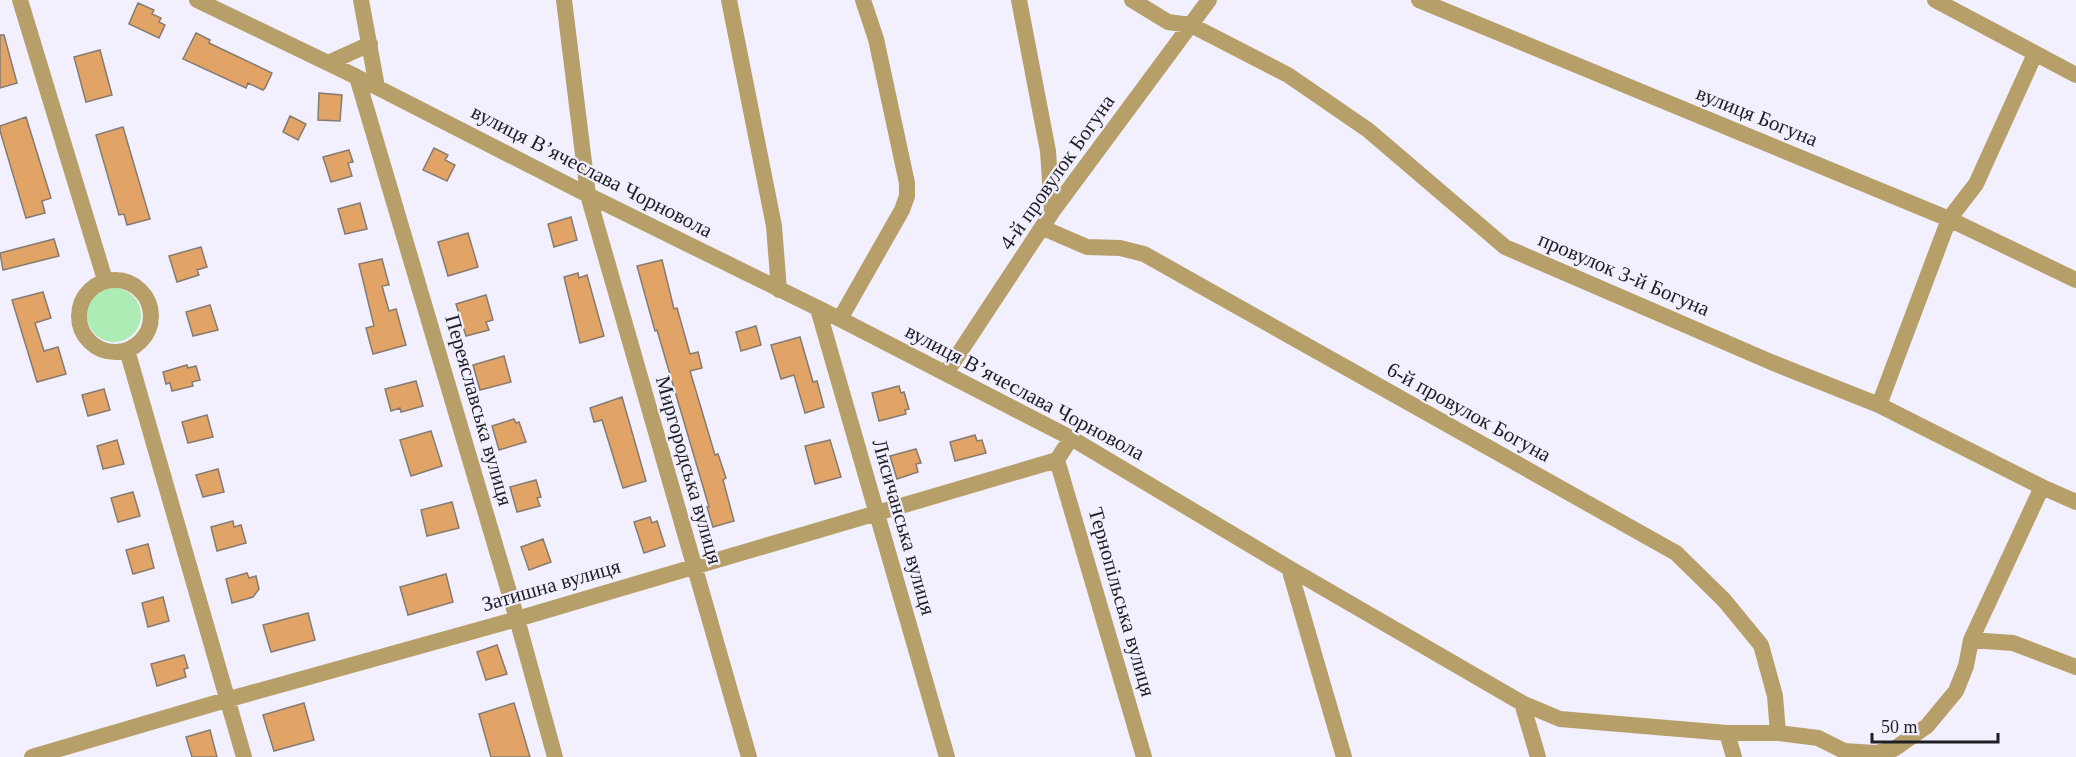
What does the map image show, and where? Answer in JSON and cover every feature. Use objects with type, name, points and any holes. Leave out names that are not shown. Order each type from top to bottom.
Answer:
[{"type":"street","points":[[20,0],[105,280]]},
{"type":"street","name":"вулиця Вʼячеслава Чорновола","points":[[197,0],[357,77],[588,195],[840,319],[1071,438],[1522,703],[1560,719],[1727,733],[1778,733],[1818,738],[1846,754]]},
{"type":"street","points":[[361,0],[377,87]]},
{"type":"street","name":"Миргородська вулиця","points":[[564,0],[588,195],[749,757]]},
{"type":"street","points":[[729,0],[774,226],[779,290]]},
{"type":"street","points":[[840,319],[902,210],[907,196],[907,183],[879,50],[863,0]]},
{"type":"street","points":[[1019,0],[1048,151],[1052,212]]},
{"type":"street","name":"провулок 3-й Богуна","points":[[1132,0],[1168,22],[1191,25],[1288,75],[1359,124],[1505,247],[1772,362],[1879,405],[2076,502]]},
{"type":"street","name":"4-й провулок Богуна","points":[[946,374],[1052,212],[1209,0]]},
{"type":"street","name":"вулиця Богуна","points":[[1419,0],[1949,219],[2076,280]]},
{"type":"street","points":[[1935,0],[2076,75]]},
{"type":"street","points":[[328,63],[370,44]]},
{"type":"street","points":[[1879,405],[1949,219],[1976,184],[2035,54]]},
{"type":"street","name":"Переяславська вулиця","points":[[357,77],[517,619],[555,757]]},
{"type":"street","name":"6-й провулок Богуна","points":[[1043,228],[1087,246],[1120,248],[1144,254],[1676,553],[1724,600],[1761,645],[1775,696],[1778,733]]},
{"type":"street","points":[[117,279],[135,285],[147,299],[151,311],[146,334],[138,344],[127,350],[104,351],[85,337],[80,327],[78,315],[80,303],[94,285],[105,280],[117,279]]},
{"type":"street","name":"Лисичанська вулиця","points":[[818,309],[947,757]]},
{"type":"street","points":[[127,350],[244,757]]},
{"type":"street","points":[[1057,460],[1071,438]]},
{"type":"street","name":"Затишна вулиця","points":[[32,757],[517,619],[1057,460]]},
{"type":"street","name":"Тернопільська вулиця","points":[[1057,460],[1144,757]]},
{"type":"street","points":[[1846,754],[1875,753],[1894,749],[1926,726],[1956,691],[1966,666],[1971,640],[2042,487]]},
{"type":"street","points":[[1289,568],[1344,757]]},
{"type":"street","points":[[1971,640],[2013,644],[2076,667]]},
{"type":"street","points":[[1522,703],[1538,757]]},
{"type":"street","points":[[1727,733],[1734,757]]},
{"type":"green space","points":[[109,288],[119,288],[133,296],[139,305],[141,315],[139,325],[133,334],[119,342],[109,342],[92,330],[87,320],[87,310],[99,293]]},
{"type":"building","points":[[138,3],[154,10],[152,14],[161,18],[159,22],[165,25],[159,38],[129,24]]},
{"type":"building","points":[[196,33],[210,40],[209,43],[272,73],[265,88],[263,90],[248,83],[246,88],[183,59]]},
{"type":"building","points":[[0,35],[4,35],[17,83],[0,88]]},
{"type":"building","points":[[100,50],[112,95],[86,102],[74,57]]},
{"type":"building","points":[[319,93],[342,95],[340,121],[318,120]]},
{"type":"building","points":[[290,116],[306,124],[298,140],[283,132]]},
{"type":"building","points":[[26,117],[51,198],[42,201],[45,213],[26,218],[0,126]]},
{"type":"building","points":[[123,127],[150,219],[127,225],[124,214],[119,215],[96,135]]},
{"type":"building","points":[[434,148],[448,155],[445,160],[455,165],[447,181],[423,170]]},
{"type":"building","points":[[349,150],[353,162],[348,163],[352,176],[331,182],[323,157]]},
{"type":"building","points":[[360,203],[367,229],[345,234],[338,209]]},
{"type":"building","points":[[571,217],[577,240],[554,247],[548,224]]},
{"type":"building","points":[[468,233],[478,267],[448,276],[438,242]]},
{"type":"building","points":[[54,239],[59,256],[3,270],[0,253]]},
{"type":"building","points":[[201,247],[207,267],[197,270],[199,275],[177,282],[169,256]]},
{"type":"building","points":[[382,259],[389,285],[382,286],[389,311],[396,309],[406,345],[373,354],[366,328],[374,326],[359,264]]},
{"type":"building","points":[[662,260],[674,309],[677,308],[690,354],[698,352],[702,368],[690,371],[715,455],[718,454],[726,478],[723,480],[734,521],[713,527],[637,266]]},
{"type":"building","points":[[578,273],[579,278],[587,275],[604,336],[580,343],[564,277]]},
{"type":"building","points":[[43,292],[51,318],[35,323],[44,351],[58,347],[66,374],[37,382],[12,300]]},
{"type":"building","points":[[486,295],[493,320],[486,322],[489,330],[466,336],[456,304]]},
{"type":"building","points":[[210,305],[218,330],[193,336],[186,312]]},
{"type":"building","points":[[756,326],[761,345],[741,351],[736,332]]},
{"type":"building","points":[[800,337],[813,382],[817,381],[824,407],[805,413],[794,375],[781,379],[771,345]]},
{"type":"building","points":[[504,356],[511,382],[480,390],[473,365]]},
{"type":"building","points":[[187,365],[188,368],[196,366],[200,380],[192,382],[193,386],[172,391],[170,383],[166,384],[163,372]]},
{"type":"building","points":[[416,381],[423,406],[401,412],[400,408],[391,411],[385,389]]},
{"type":"building","points":[[899,386],[901,393],[904,392],[909,409],[905,410],[906,414],[879,421],[872,393]]},
{"type":"building","points":[[104,389],[110,410],[88,416],[82,395]]},
{"type":"building","points":[[622,397],[646,481],[623,488],[602,420],[594,422],[590,408]]},
{"type":"building","points":[[207,415],[213,437],[188,443],[182,422]]},
{"type":"building","points":[[514,419],[516,423],[519,422],[526,442],[499,450],[492,426]]},
{"type":"building","points":[[431,431],[442,466],[411,476],[400,440]]},
{"type":"building","points":[[975,435],[977,441],[982,440],[986,453],[955,461],[950,442]]},
{"type":"building","points":[[117,440],[124,464],[103,469],[97,446]]},
{"type":"building","points":[[830,440],[841,477],[815,484],[805,446]]},
{"type":"building","points":[[916,449],[921,463],[916,464],[918,472],[897,479],[890,456]]},
{"type":"building","points":[[218,469],[224,492],[203,497],[196,475]]},
{"type":"building","points":[[536,480],[541,497],[537,498],[540,506],[517,512],[510,487]]},
{"type":"building","points":[[133,492],[140,516],[118,522],[111,498]]},
{"type":"building","points":[[452,502],[459,528],[427,536],[421,510]]},
{"type":"building","points":[[650,517],[652,523],[657,521],[665,546],[644,553],[634,522]]},
{"type":"building","points":[[233,521],[234,527],[241,525],[246,543],[217,551],[211,527]]},
{"type":"building","points":[[543,539],[551,562],[529,570],[521,547]]},
{"type":"building","points":[[148,544],[154,568],[133,574],[126,550]]},
{"type":"building","points":[[247,573],[249,578],[256,576],[259,589],[253,597],[232,603],[226,579]]},
{"type":"building","points":[[446,574],[453,602],[408,615],[400,587]]},
{"type":"building","points":[[163,597],[169,621],[148,627],[142,603]]},
{"type":"building","points":[[308,613],[315,640],[271,652],[263,625]]},
{"type":"building","points":[[497,645],[507,674],[486,680],[477,652]]},
{"type":"building","points":[[184,655],[188,668],[184,669],[186,677],[157,686],[151,664]]},
{"type":"building","points":[[304,703],[314,740],[274,751],[263,715]]},
{"type":"building","points":[[514,703],[530,757],[491,757],[479,714]]},
{"type":"building","points":[[210,730],[217,757],[192,757],[186,737]]}]
